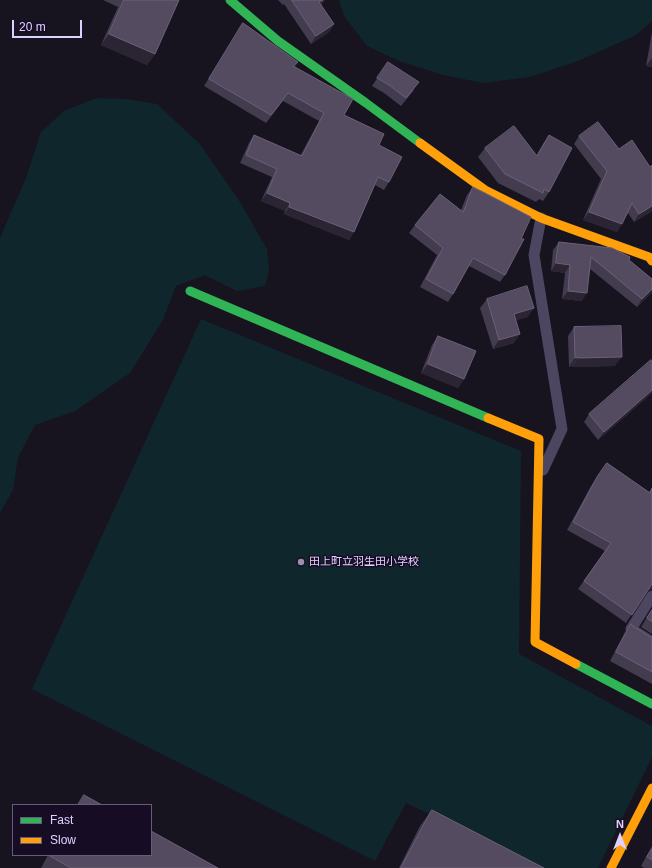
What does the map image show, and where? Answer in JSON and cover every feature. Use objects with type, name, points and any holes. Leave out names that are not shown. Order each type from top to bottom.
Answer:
[{"type":"street","points":[[230,0],[278,41],[485,190],[541,218],[649,257],[652,261]]},
{"type":"street","points":[[190,290],[538,439],[535,642],[652,704]]},
{"type":"street","points":[[611,868],[652,788]]},
{"type":"lane","points":[[538,483],[562,429],[534,255],[541,218]]},
{"type":"lane","points":[[652,596],[632,629],[652,642]]},
{"type":"shaded area","points":[[339,0],[652,0],[652,21],[636,35],[578,61],[530,77],[483,83],[443,75],[399,61],[367,46],[344,16]]},
{"type":"shaded area","points":[[96,98],[126,99],[157,104],[200,144],[240,202],[267,249],[269,270],[265,286],[237,291],[205,275],[176,286],[163,320],[130,373],[75,411],[35,425],[18,457],[13,490],[0,513],[0,238],[26,178],[41,132],[64,111]]},
{"type":"shaded area","name":"田上町立羽生田小学校","points":[[201,319],[521,451],[519,654],[652,726],[652,757],[598,868],[543,868],[406,803],[375,861],[32,689]]},
{"type":"building","points":[[124,0],[179,0],[155,54],[109,34]]},
{"type":"building","points":[[292,0],[323,0],[319,2],[334,24],[316,36]]},
{"type":"building","points":[[243,23],[298,62],[293,66],[353,99],[344,115],[384,134],[379,145],[402,157],[389,182],[378,177],[354,232],[289,207],[290,203],[267,193],[277,169],[246,155],[254,135],[302,156],[324,113],[288,93],[271,115],[209,79]]},
{"type":"building","points":[[388,62],[419,82],[406,98],[377,78]]},
{"type":"building","points":[[598,122],[619,149],[632,140],[650,167],[652,165],[652,206],[639,214],[632,203],[622,224],[589,212],[607,171],[579,136]]},
{"type":"building","points":[[514,126],[537,156],[549,135],[572,148],[549,192],[544,189],[543,193],[505,174],[485,148]]},
{"type":"building","points":[[473,187],[531,217],[521,239],[524,239],[505,275],[473,258],[453,294],[426,279],[443,248],[415,225],[440,194],[463,212]]},
{"type":"building","points":[[559,242],[612,248],[630,257],[629,260],[652,279],[652,289],[642,299],[591,257],[587,293],[568,291],[570,265],[556,263]]},
{"type":"building","points":[[527,286],[534,308],[514,314],[520,334],[499,340],[487,299]]},
{"type":"building","points":[[621,326],[622,357],[575,358],[574,327]]},
{"type":"building","points":[[438,336],[476,351],[464,379],[428,364]]},
{"type":"building","points":[[651,360],[652,390],[604,432],[589,414]]},
{"type":"building","points":[[607,463],[650,493],[652,488],[652,584],[632,615],[584,581],[611,543],[573,522],[597,477]]},
{"type":"building","points":[[652,610],[652,622],[647,618]]},
{"type":"building","points":[[631,624],[652,638],[652,672],[616,652]]},
{"type":"building","points":[[84,795],[100,804],[79,804]]},
{"type":"building","points":[[432,810],[544,868],[401,868]]},
{"type":"building","points":[[152,832],[218,868],[71,868],[50,856],[152,856]]},
{"type":"building","points":[[652,849],[652,860],[647,857]]},
{"type":"traffic: fast","points":[[230,0],[278,41],[420,143]]},
{"type":"traffic: fast","points":[[190,291],[488,418]]},
{"type":"traffic: fast","points":[[576,664],[652,704]]},
{"type":"traffic: slow","points":[[420,143],[485,190],[541,218],[649,257],[652,261]]},
{"type":"traffic: slow","points":[[488,418],[539,439],[535,642],[576,664]]},
{"type":"traffic: slow","points":[[611,868],[652,788]]},
{"type":"place","name":"田上町立羽生田小学校","points":[[301,562]]}]
